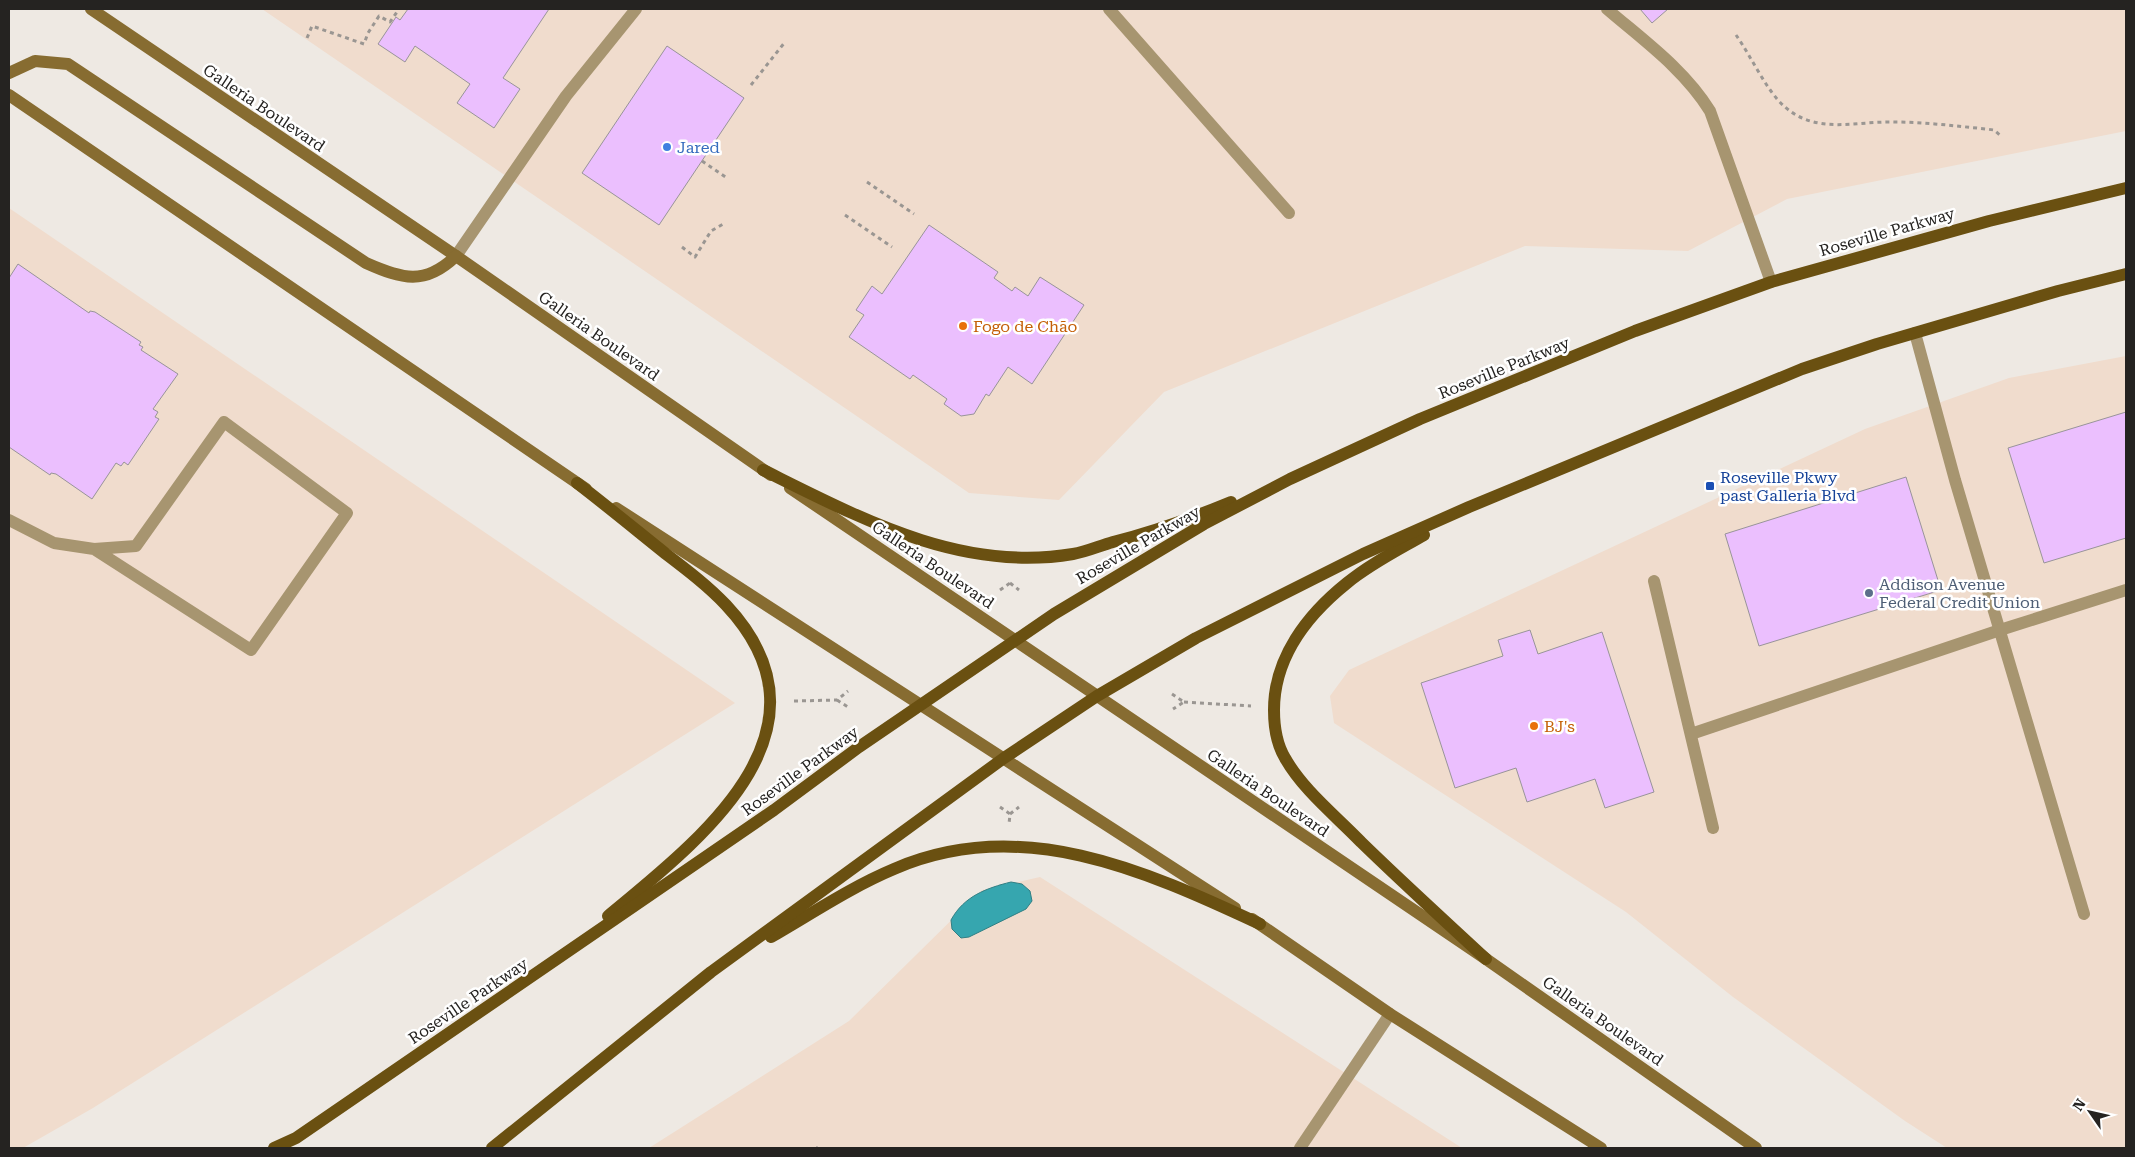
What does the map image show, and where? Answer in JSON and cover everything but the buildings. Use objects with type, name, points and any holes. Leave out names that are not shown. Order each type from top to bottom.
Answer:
[{"type":"main road","name":"Galleria Boulevard","points":[[91,9],[456,256],[763,470],[1486,959],[1756,1148]]},
{"type":"main road","points":[[9,73],[35,61],[68,64],[366,263],[390,273],[412,278],[427,275],[444,268],[456,256]]},
{"type":"main road","points":[[9,95],[577,482],[1260,924],[1390,1014],[1601,1148]]},
{"type":"main road","name":"Roseville Parkway","points":[[274,1148],[296,1138],[546,968],[774,810],[920,705],[1087,593],[1204,524],[1290,479],[1420,420],[1625,335],[1771,282],[1989,220],[2126,188]]},
{"type":"main road","points":[[492,1148],[710,972],[1004,758],[1097,696],[1196,638],[1362,554],[1469,507],[1802,369],[1915,333],[2058,291],[2126,274]]},
{"type":"main road","points":[[763,470],[860,518],[911,537],[971,553],[1010,558],[1074,554],[1144,535],[1290,479]]},
{"type":"main road","points":[[546,968],[700,836],[738,793],[753,768],[761,752],[771,716],[770,687],[755,644],[727,606],[706,586],[577,482]]},
{"type":"main road","points":[[1469,507],[1361,572],[1345,584],[1309,620],[1293,642],[1280,667],[1275,690],[1274,721],[1283,755],[1306,785],[1383,863],[1486,959]]},
{"type":"main road","points":[[710,972],[862,884],[895,868],[968,847],[988,845],[1041,848],[1123,867],[1176,885],[1260,924]]},
{"type":"lane","points":[[456,256],[566,96],[636,9]]},
{"type":"lane","points":[[1109,9],[1289,213]]},
{"type":"lane","points":[[1606,9],[1669,62],[1699,92],[1710,110],[1771,282]]},
{"type":"lane","points":[[1915,333],[2084,914]]},
{"type":"lane","points":[[9,520],[54,543],[94,548],[136,546],[224,422],[347,513],[251,650],[94,548]]},
{"type":"lane","points":[[1654,581],[1713,828]]},
{"type":"lane","points":[[1691,734],[2000,630],[2126,590]]},
{"type":"lane","points":[[1300,1148],[1390,1014]]},
{"type":"path","points":[[307,38],[312,26],[364,44],[368,33],[379,16],[390,22],[399,9]]},
{"type":"path","points":[[1736,35],[1754,61],[1771,93],[1794,114],[1806,120],[1832,126],[1896,122],[1986,128],[1994,130],[2001,136]]},
{"type":"path","points":[[751,85],[785,42]]},
{"type":"path","points":[[702,161],[727,178]]},
{"type":"path","points":[[867,182],[914,214]]},
{"type":"path","points":[[845,215],[892,247]]},
{"type":"path","points":[[682,247],[695,256],[711,231],[725,223]]},
{"type":"path","points":[[1000,590],[1010,583]]},
{"type":"path","points":[[788,702],[837,700],[848,692]]},
{"type":"path","points":[[1172,694],[1184,702],[1256,706]]},
{"type":"path","points":[[837,700],[848,707]]},
{"type":"path","points":[[1173,709],[1184,702]]},
{"type":"path","points":[[1000,807],[1010,814]]},
{"type":"path","points":[[1009,830],[1010,814],[1019,807]]},
{"type":"shaded area","points":[[262,9],[2126,9],[2126,131],[1787,199],[1688,251],[1525,246],[1164,392],[1059,500],[969,493]]},
{"type":"shaded area","points":[[9,208],[735,703],[93,1108],[23,1148],[9,1148]]},
{"type":"shaded area","points":[[2126,356],[2126,1148],[1947,1148],[1905,1121],[1733,997],[1626,912],[1334,723],[1330,696],[1349,670],[1865,429],[2009,378]]},
{"type":"shaded area","points":[[1040,877],[1462,1148],[649,1148],[849,1021],[982,890]]},
{"type":"water","points":[[1011,882],[1022,884],[1030,891],[1032,901],[1026,909],[969,937],[961,938],[952,929],[951,920],[969,899],[985,890]]},
{"type":"place","name":"Jared","points":[[667,147]]},
{"type":"place","name":"Fogo de Chão","points":[[963,326]]},
{"type":"place","name":"Roseville Pkwy past Galleria Blvd","points":[[1710,486]]},
{"type":"place","name":"Addison Avenue Federal Credit Union","points":[[1869,593]]},
{"type":"place","name":"BJ's","points":[[1534,726]]}]
